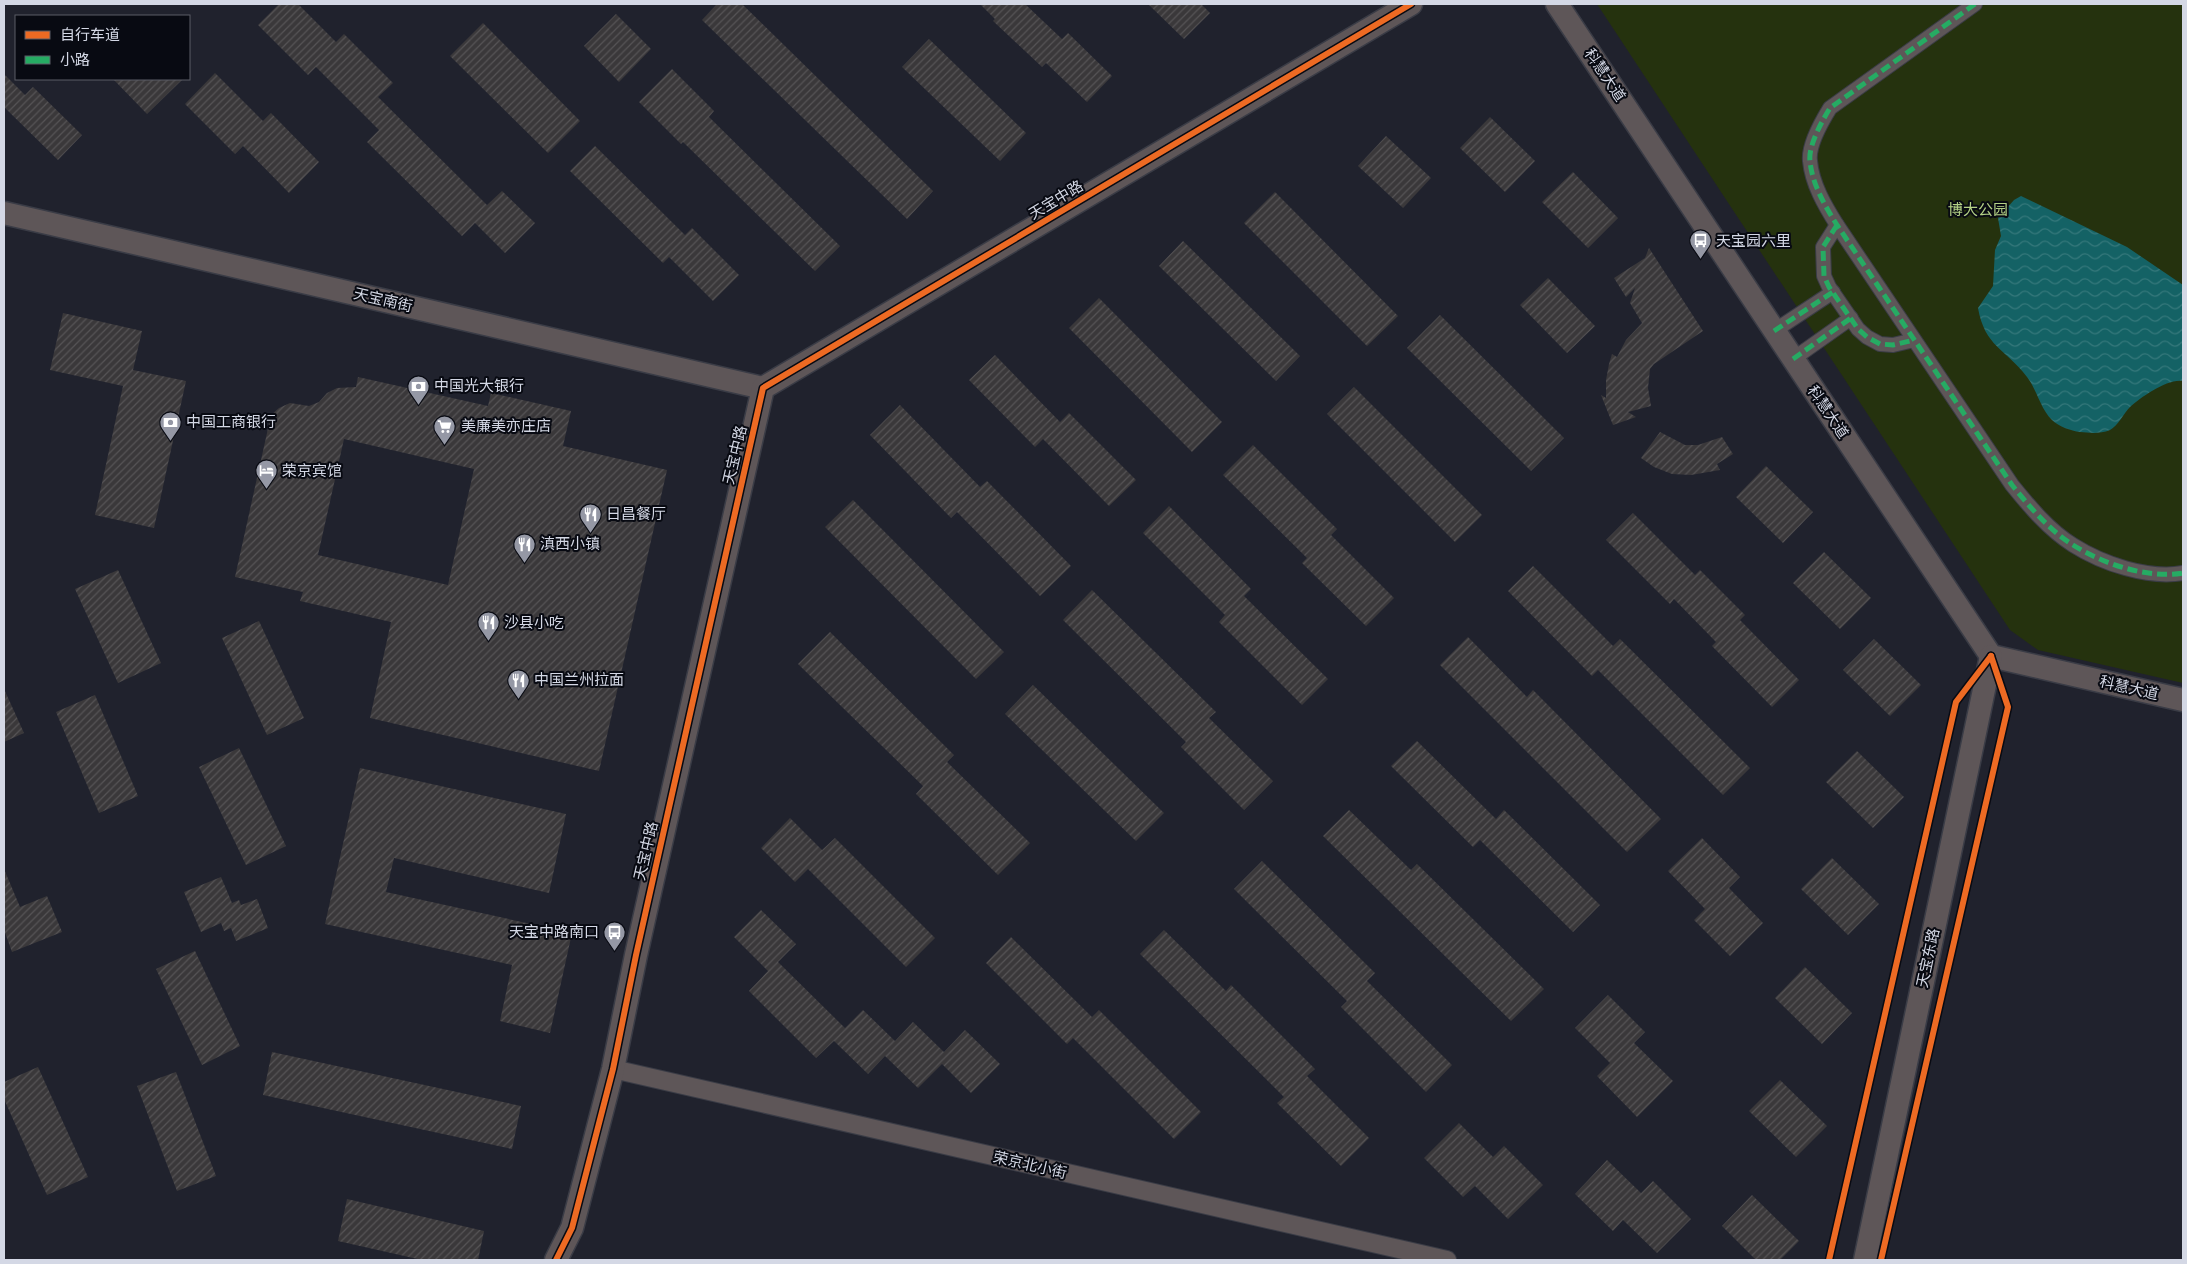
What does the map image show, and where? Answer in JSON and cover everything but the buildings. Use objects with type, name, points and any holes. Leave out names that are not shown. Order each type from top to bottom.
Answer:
[{"type":"street","name":"天宝中路","points":[[570,1260],[572,1228],[613,1069],[636,954],[763,388],[1411,4]]},
{"type":"street","name":"科慧大道","points":[[1557,4],[1991,656],[2183,700]]},
{"type":"street","points":[[1975,4],[1830,108],[1818,129],[1809,160],[1815,184],[1837,225],[2012,485],[2027,503],[2072,545],[2106,561],[2137,571],[2173,575],[2183,573]]},
{"type":"street","name":"天宝南街","points":[[4,213],[763,388]]},
{"type":"street","points":[[1837,225],[1823,247],[1822,263],[1824,276],[1833,292],[1858,329],[1880,344],[1894,346],[1914,340]]},
{"type":"street","points":[[1774,331],[1833,292]]},
{"type":"street","points":[[1793,359],[1851,318]]},
{"type":"street","name":"天宝东路","points":[[1865,1260],[1991,656]]},
{"type":"street","name":"荣京北小街","points":[[613,1069],[1447,1260]]},
{"type":"street","name":"天宝中路","points":[[556,1260],[572,1228]]},
{"type":"green space","name":"博大公园","points":[[1597,4],[2183,4],[2183,683],[2038,650],[2010,630]]},
{"type":"water","points":[[2021,196],[2127,247],[2183,285],[2183,381],[2170,382],[2141,398],[2130,407],[2116,426],[2110,430],[2099,433],[2073,431],[2055,422],[2044,410],[2027,377],[1991,339],[1981,321],[1978,308],[1993,286],[1995,250],[2001,236],[1998,218],[2014,200]]},
{"type":"marked path","points":[[1975,4],[1830,108],[1811,148],[1810,161],[1813,178],[1837,225],[2012,485],[2025,501],[2064,539],[2098,558],[2141,572],[2155,574],[2183,573]]},
{"type":"marked path","points":[[1837,225],[1823,247],[1824,276],[1829,287],[1858,329],[1867,337],[1880,344],[1893,345],[1914,340]]},
{"type":"marked path","points":[[1774,331],[1833,292]]},
{"type":"marked path","points":[[1793,359],[1851,318]]},
{"type":"cycle path","points":[[556,1260],[572,1228],[613,1069],[636,955],[763,388],[1411,4]]},
{"type":"cycle path","points":[[1829,1260],[1956,702],[1991,656]]},
{"type":"cycle path","points":[[1881,1260],[2008,707],[1991,656]]},
{"type":"place","name":"天宝园六里","points":[[1700,260]]},
{"type":"place","name":"中国光大银行","points":[[418,405]]},
{"type":"place","name":"中国工商银行","points":[[170,441]]},
{"type":"place","name":"美廉美亦庄店","points":[[445,445]]},
{"type":"place","name":"荣京宾馆","points":[[266,490]]},
{"type":"place","name":"日昌餐厅","points":[[590,533]]},
{"type":"place","name":"滇西小镇","points":[[524,563]]},
{"type":"place","name":"沙县小吃","points":[[488,642]]},
{"type":"place","name":"中国兰州拉面","points":[[518,699]]},
{"type":"place","name":"天宝中路南口","points":[[615,951]]}]
